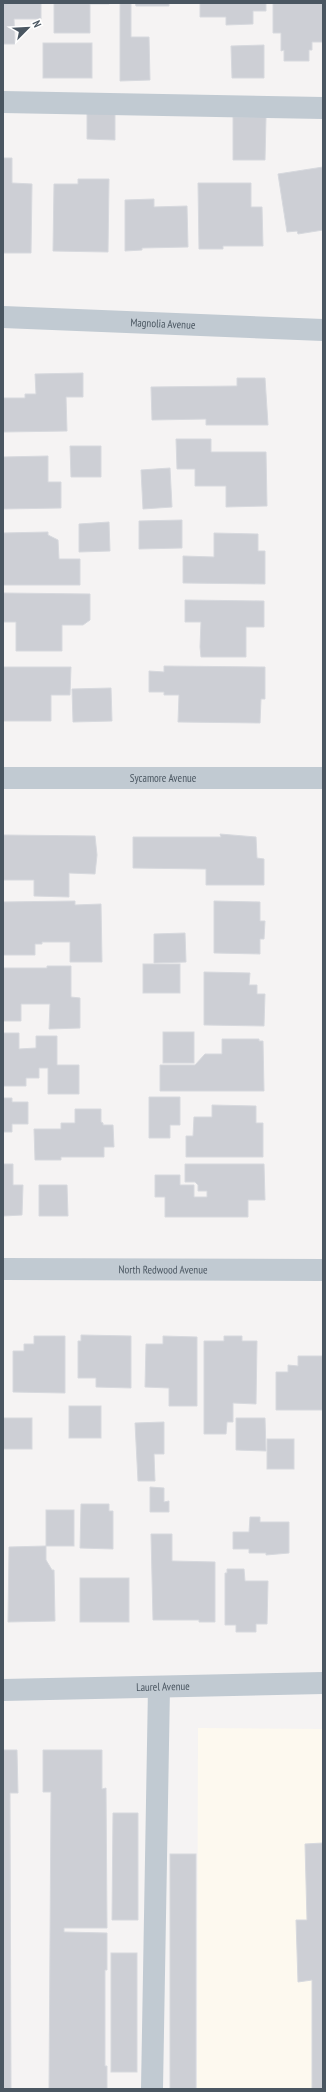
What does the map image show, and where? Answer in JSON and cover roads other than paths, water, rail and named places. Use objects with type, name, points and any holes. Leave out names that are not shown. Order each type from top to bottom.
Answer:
[{"type":"street","points":[[3,102],[323,108]]},
{"type":"street","name":"Magnolia Avenue","points":[[3,317],[323,330]]},
{"type":"street","name":"Sycamore Avenue","points":[[3,778],[323,778]]},
{"type":"street","name":"North Redwood Avenue","points":[[3,1268],[323,1270]]},
{"type":"street","name":"Laurel Avenue","points":[[3,1690],[323,1683]]},
{"type":"street","points":[[152,2089],[159,1687]]}]
